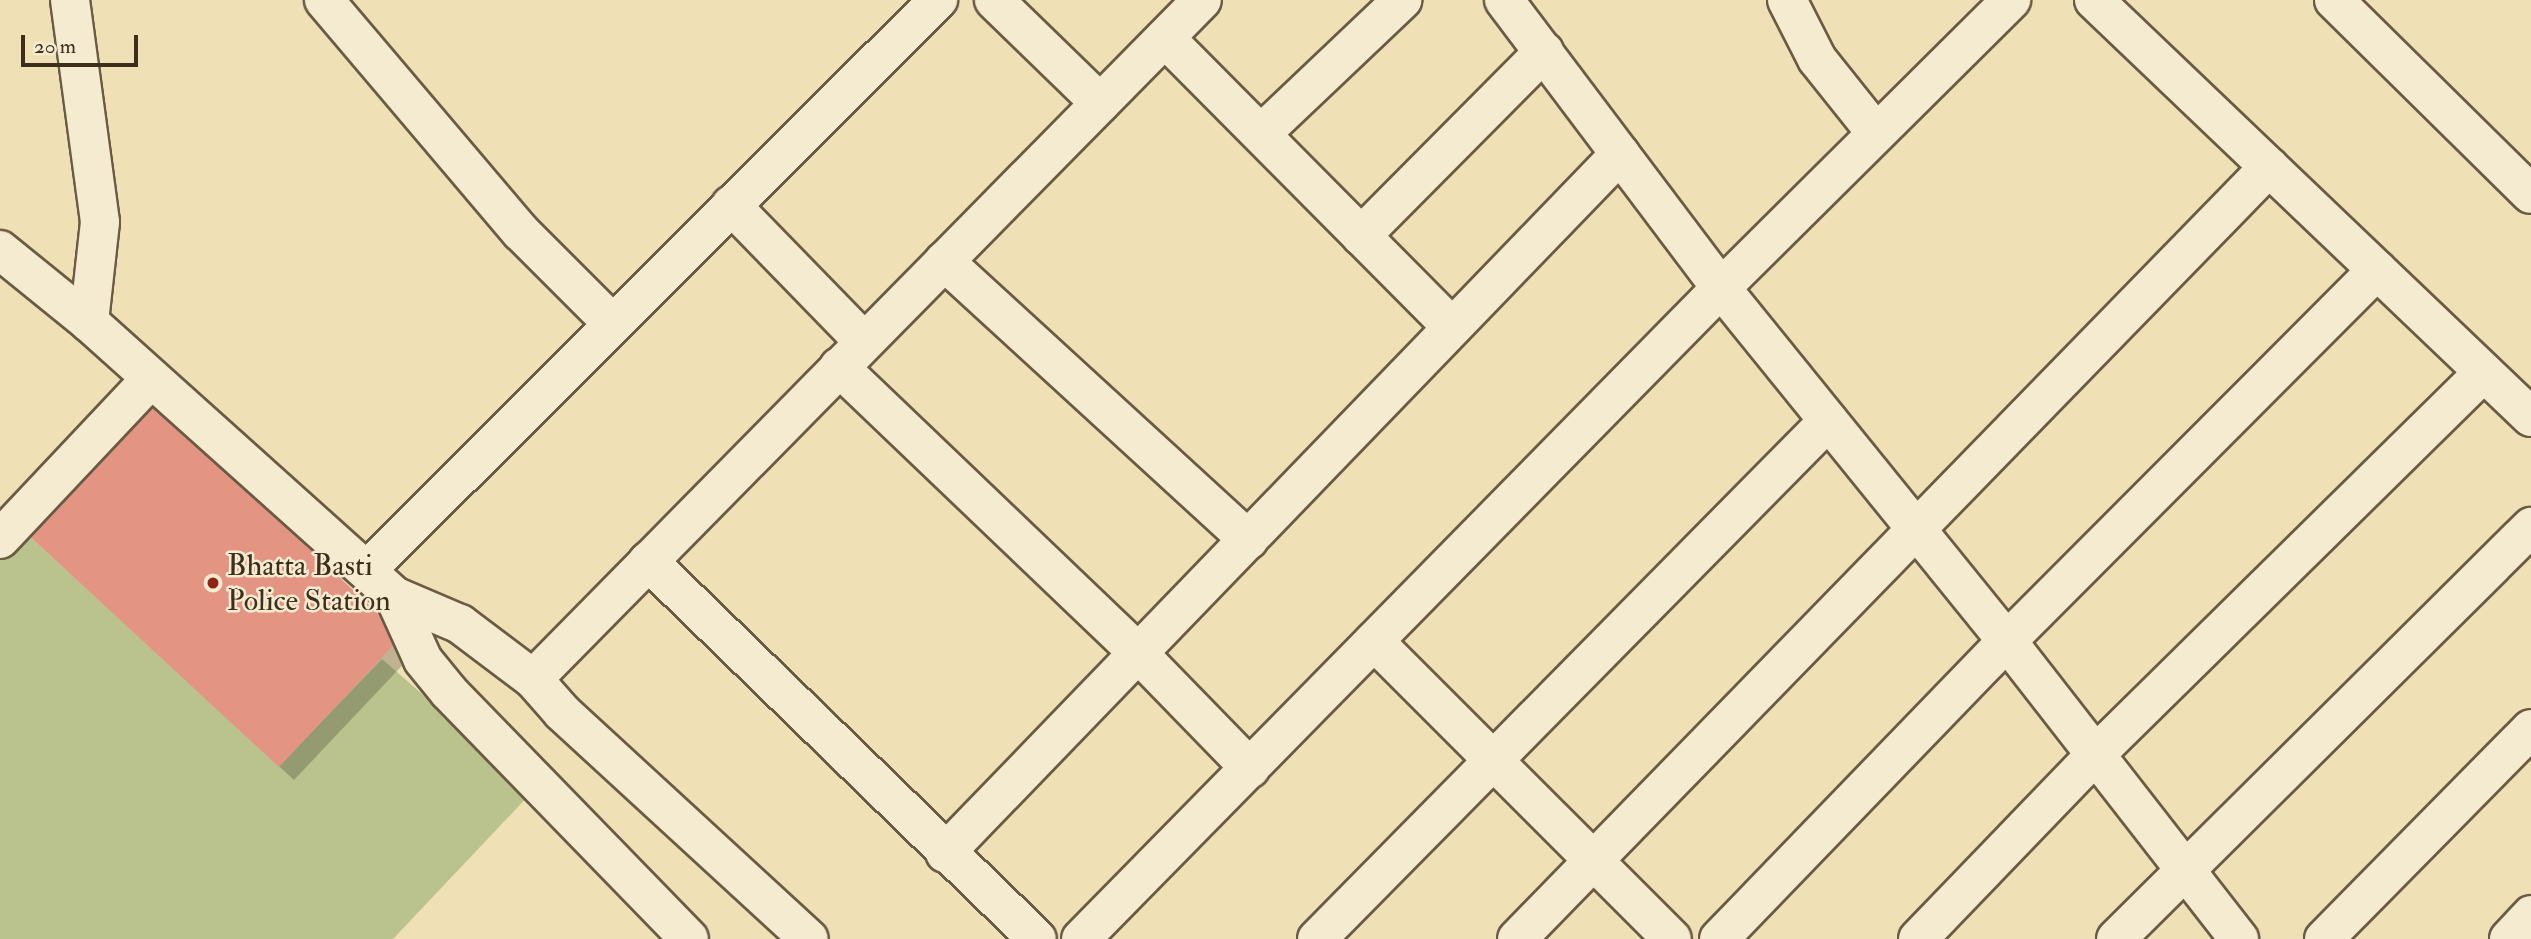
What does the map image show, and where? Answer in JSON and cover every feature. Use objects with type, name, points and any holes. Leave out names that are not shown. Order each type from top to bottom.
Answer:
[{"type":"street","points":[[70,0],[100,222],[89,322]]},
{"type":"street","points":[[324,0],[375,66],[521,232],[613,324]]},
{"type":"street","points":[[995,0],[1100,103]]},
{"type":"street","points":[[533,679],[1202,0]]},
{"type":"street","points":[[1261,134],[1402,0]]},
{"type":"street","points":[[1504,0],[1721,288],[2007,640],[2239,939]]},
{"type":"street","points":[[1787,0],[1817,59],[1876,134]]},
{"type":"street","points":[[1082,939],[1721,288],[2011,0]]},
{"type":"street","points":[[2094,0],[2531,417]]},
{"type":"street","points":[[2334,0],[2531,194]]},
{"type":"street","points":[[367,570],[930,3]]},
{"type":"street","points":[[1164,38],[1452,327]]},
{"type":"street","points":[[1362,236],[1544,52]]},
{"type":"street","points":[[945,853],[1620,154]]},
{"type":"street","points":[[1517,939],[1591,859],[1918,531],[2269,167]]},
{"type":"street","points":[[731,205],[851,355],[1250,768]]},
{"type":"street","points":[[0,250],[89,322],[149,381],[394,596],[460,624],[533,679],[562,712],[809,939]]},
{"type":"street","points":[[944,261],[1248,540]]},
{"type":"street","points":[[1719,939],[2007,640],[2376,270]]},
{"type":"street","points":[[1918,939],[2096,754],[2484,372]]},
{"type":"street","points":[[0,539],[149,381]]},
{"type":"street","points":[[1317,939],[1494,763],[1829,421]]},
{"type":"street","points":[[2116,939],[2184,868],[2531,527]]},
{"type":"street","points":[[648,561],[945,853],[1037,939]]},
{"type":"street","points":[[394,596],[423,660],[449,692],[689,939]]},
{"type":"street","points":[[1374,641],[1672,939]]},
{"type":"street","points":[[2324,939],[2531,729]]},
{"type":"street","points":[[2509,939],[2531,915]]},
{"type":"green space","points":[[24,531],[279,766],[382,659],[533,791],[393,939],[0,939],[0,556]]},
{"type":"building","name":"Bhatta Basti Police Station","points":[[151,400],[402,636],[279,767],[24,531]]},
{"type":"place","name":"Bhatta Basti Police Station","points":[[213,583]]}]
